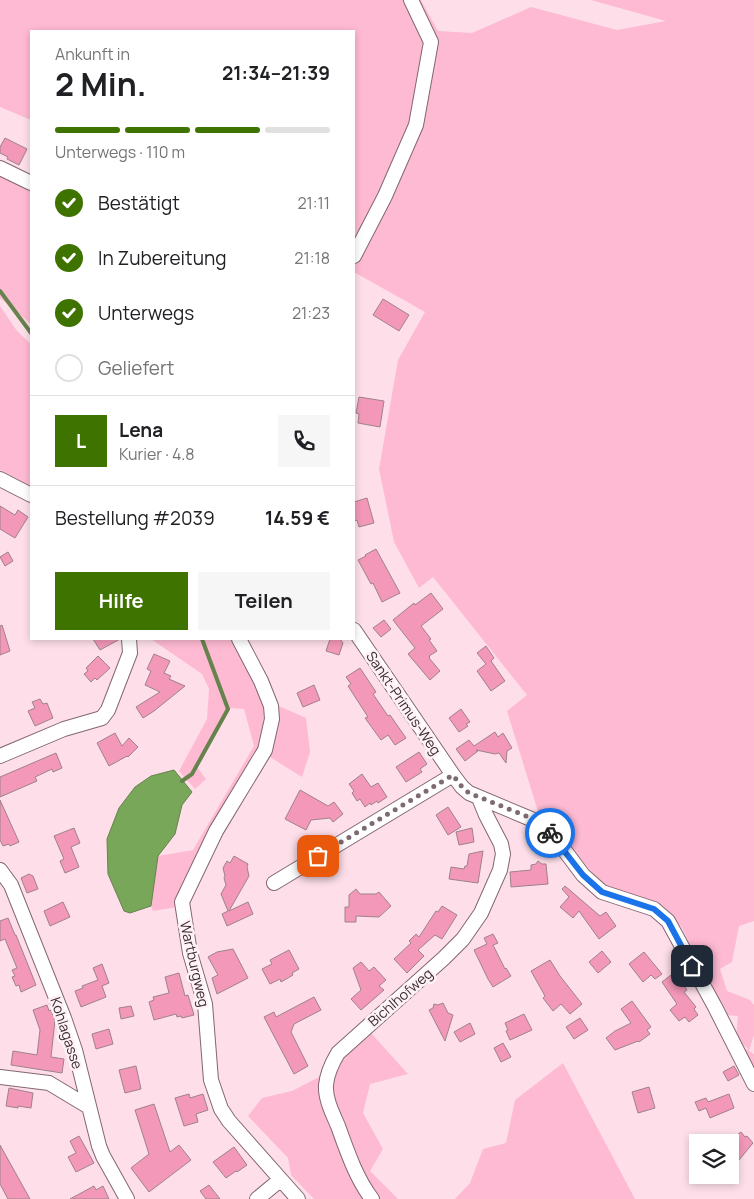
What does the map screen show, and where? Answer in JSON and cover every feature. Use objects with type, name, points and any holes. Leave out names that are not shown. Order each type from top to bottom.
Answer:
[{"type":"street","points":[[355,254],[385,196],[416,125],[431,42],[410,0]]},
{"type":"street","points":[[0,168],[30,183]]},
{"type":"street","points":[[0,479],[30,494]]},
{"type":"street","name":"Sankt-Primus-Weg","points":[[355,631],[462,787],[479,798],[531,818],[553,835],[583,875],[602,892],[654,909],[668,921],[754,1084]]},
{"type":"street","points":[[0,756],[64,729],[102,718],[108,710],[130,653],[129,640]]},
{"type":"street","name":"Wartburgweg","points":[[240,640],[261,681],[271,706],[272,719],[266,750],[216,831],[182,902],[190,953],[205,1004],[211,1080],[216,1097],[229,1121],[298,1199]]},
{"type":"street","points":[[274,883],[453,775]]},
{"type":"street","name":"Bichlhofweg","points":[[372,1199],[351,1160],[329,1104],[326,1086],[330,1067],[338,1052],[463,939],[481,913],[500,870],[503,854],[501,844],[479,798]]},
{"type":"street","name":"Kohlagasse","points":[[0,870],[11,885],[64,1018],[75,1050],[99,1146],[128,1199]]},
{"type":"street","points":[[0,1077],[50,1083],[89,1107]]},
{"type":"street","points":[[257,1199],[280,1180]]},
{"type":"shaded area","points":[[0,0],[421,0],[438,31],[472,33],[531,7],[617,30],[666,21],[591,0],[754,0],[754,921],[739,926],[732,962],[720,969],[727,991],[750,1000],[754,1005],[754,1035],[749,1051],[754,1054],[754,1072],[744,1049],[749,1050],[736,1038],[738,1016],[725,1015],[682,928],[662,905],[606,888],[556,831],[540,818],[507,711],[527,695],[433,577],[419,588],[394,542],[379,469],[398,360],[425,312],[355,273],[355,30],[30,30],[30,120],[0,107]]},
{"type":"shaded area","points":[[0,171],[30,187],[30,323],[0,298]]},
{"type":"shaded area","points":[[0,306],[17,331],[30,343],[30,486],[0,470]]},
{"type":"shaded area","points":[[152,640],[234,640],[263,699],[306,718],[310,752],[302,777],[270,757],[215,846],[189,905],[153,911],[151,906],[158,856],[193,850],[254,746],[244,709],[231,708],[197,767],[206,779],[195,789],[179,771],[207,719],[209,689],[202,674]]},
{"type":"shaded area","points":[[174,770],[192,792],[182,805],[175,834],[158,856],[151,906],[130,913],[124,911],[108,874],[107,839],[119,808],[135,787],[151,776]]},
{"type":"shaded area","points":[[371,1033],[408,1074],[370,1084],[363,1113],[383,1149],[370,1171],[398,1199],[314,1199],[291,1175],[288,1158],[248,1116],[262,1098],[292,1091],[321,1076]]},
{"type":"shaded area","points":[[563,1063],[635,1199],[455,1199],[470,1183],[483,1149],[506,1143],[515,1100]]},
{"type":"building","points":[[5,138],[27,149],[19,165],[0,153],[0,147]]},
{"type":"building","points":[[383,299],[409,315],[399,331],[373,315]]},
{"type":"building","points":[[359,397],[384,401],[380,427],[358,423],[359,414],[356,413]]},
{"type":"building","points":[[367,498],[374,523],[359,527],[357,520],[355,521],[355,502]]},
{"type":"building","points":[[0,506],[15,515],[18,510],[28,517],[15,538],[0,529]]},
{"type":"building","points":[[376,549],[400,593],[382,602],[373,583],[371,584],[358,560]]},
{"type":"building","points":[[8,552],[13,561],[5,566],[0,557]]},
{"type":"building","points":[[431,593],[443,609],[421,626],[437,651],[429,656],[429,658],[440,671],[430,680],[408,654],[415,648],[393,620],[414,603],[415,605]]},
{"type":"building","points":[[384,620],[391,629],[381,637],[373,628]]},
{"type":"building","points":[[2,625],[10,651],[0,655],[0,626]]},
{"type":"building","points":[[94,640],[118,640],[100,650]]},
{"type":"building","points":[[330,640],[341,640],[343,643],[339,655],[326,651]]},
{"type":"building","points":[[486,646],[494,658],[491,661],[505,681],[491,691],[477,671],[486,664],[477,653]]},
{"type":"building","points":[[154,654],[170,661],[164,673],[171,676],[169,679],[185,686],[143,718],[136,707],[160,692],[145,685],[151,671],[147,669]]},
{"type":"building","points":[[98,656],[110,668],[97,680],[95,678],[91,682],[84,674],[88,671],[86,668]]},
{"type":"building","points":[[360,668],[376,692],[373,694],[406,738],[395,745],[388,735],[381,740],[365,718],[368,717],[348,686],[351,684],[346,677]]},
{"type":"building","points":[[314,685],[320,700],[303,707],[297,693]]},
{"type":"building","points":[[40,699],[43,704],[47,703],[53,718],[35,726],[28,711],[35,708],[32,702]]},
{"type":"building","points":[[461,709],[470,722],[466,724],[468,726],[459,732],[449,718]]},
{"type":"building","points":[[495,732],[498,737],[503,733],[512,748],[507,751],[506,763],[499,753],[495,754],[476,750],[478,751],[465,761],[456,749],[469,740],[474,746]]},
{"type":"building","points":[[115,733],[122,746],[129,738],[138,747],[128,757],[109,766],[97,743]]},
{"type":"building","points":[[419,752],[427,764],[420,769],[422,772],[406,782],[396,767]]},
{"type":"building","points":[[56,753],[62,768],[53,772],[52,769],[35,777],[37,781],[0,797],[0,777]]},
{"type":"building","points":[[362,774],[371,787],[378,783],[387,797],[378,803],[377,801],[371,805],[370,803],[365,807],[360,799],[357,801],[352,793],[354,791],[349,784]]},
{"type":"building","points":[[300,790],[328,806],[334,802],[343,814],[333,822],[330,818],[311,820],[306,830],[285,819]]},
{"type":"building","points":[[0,800],[19,842],[10,846],[9,844],[3,846],[0,840]]},
{"type":"building","points":[[448,807],[461,827],[448,835],[436,815]]},
{"type":"building","points":[[74,828],[80,843],[71,847],[79,867],[65,873],[60,861],[64,859],[54,836]]},
{"type":"building","points":[[472,828],[474,842],[459,845],[456,832]]},
{"type":"building","points":[[483,851],[478,883],[449,879],[451,867],[464,869],[467,866],[469,854]]},
{"type":"building","points":[[234,856],[248,864],[249,876],[229,911],[248,902],[253,914],[227,926],[222,914],[228,911],[221,894],[226,885],[223,868],[227,861],[230,863]]},
{"type":"building","points":[[538,861],[546,864],[548,884],[511,887],[510,872],[531,870],[531,865],[536,864]]},
{"type":"building","points":[[29,874],[33,876],[38,889],[27,893],[21,878]]},
{"type":"building","points":[[565,886],[600,916],[606,912],[616,926],[599,939],[579,911],[573,918],[560,907],[569,897],[562,889]]},
{"type":"building","points":[[356,889],[360,894],[376,894],[379,892],[391,906],[379,917],[356,916],[356,922],[345,922],[345,907],[349,907],[349,895]]},
{"type":"building","points":[[63,902],[70,917],[50,926],[44,911]]},
{"type":"building","points":[[442,906],[457,915],[442,939],[435,935],[418,950],[424,956],[407,973],[394,959],[411,943],[409,941],[416,934],[419,937],[436,911],[438,912]]},
{"type":"building","points":[[8,918],[36,985],[21,992],[19,985],[16,986],[12,977],[15,976],[12,970],[17,968],[5,939],[0,941],[0,921]]},
{"type":"building","points":[[493,934],[498,943],[493,945],[505,969],[511,976],[493,987],[474,950],[487,944],[484,938]]},
{"type":"building","points":[[233,949],[248,978],[217,994],[212,978],[218,975],[208,957],[217,952]]},
{"type":"building","points":[[289,950],[299,969],[281,982],[280,979],[270,984],[262,969],[272,964],[270,960]]},
{"type":"building","points":[[602,951],[611,962],[598,973],[589,962]]},
{"type":"building","points":[[644,952],[662,974],[655,979],[651,975],[643,982],[629,964]]},
{"type":"building","points":[[550,960],[582,1004],[570,1014],[561,1004],[553,1011],[543,998],[545,996],[531,971]]},
{"type":"building","points":[[361,962],[369,971],[374,967],[386,980],[379,986],[384,990],[361,1010],[351,999],[361,990],[353,968]]},
{"type":"building","points":[[102,964],[109,983],[102,986],[106,997],[81,1007],[75,991],[98,980],[93,968]]},
{"type":"building","points":[[675,972],[687,990],[684,992],[696,1007],[694,1009],[698,1015],[689,1022],[685,1017],[679,1021],[670,1010],[677,1004],[662,982]]},
{"type":"building","points":[[179,973],[185,996],[188,995],[194,1015],[182,1018],[181,1016],[177,1017],[176,1014],[154,1020],[149,1002],[154,1000],[153,997],[169,993],[165,977]]},
{"type":"building","points":[[314,997],[321,1010],[294,1024],[291,1032],[308,1066],[294,1074],[264,1017],[274,1012],[276,1017]]},
{"type":"building","points":[[632,1001],[651,1027],[647,1030],[650,1034],[639,1042],[615,1050],[606,1038],[631,1023],[621,1009]]},
{"type":"building","points":[[443,1003],[448,1013],[453,1015],[445,1041],[429,1010],[433,1008],[434,1004]]},
{"type":"building","points":[[47,1005],[55,1020],[51,1057],[64,1059],[62,1073],[11,1065],[13,1051],[37,1055],[40,1030],[33,1010]]},
{"type":"building","points":[[131,1006],[134,1016],[121,1019],[119,1008]]},
{"type":"building","points":[[524,1014],[532,1030],[510,1040],[505,1023]]},
{"type":"building","points":[[580,1018],[588,1030],[574,1039],[566,1027]]},
{"type":"building","points":[[470,1023],[475,1034],[460,1042],[454,1032]]},
{"type":"building","points":[[109,1029],[113,1044],[96,1049],[92,1034]]},
{"type":"building","points":[[503,1043],[511,1057],[501,1062],[494,1048]]},
{"type":"building","points":[[136,1066],[141,1089],[125,1093],[119,1070]]},
{"type":"building","points":[[734,1066],[739,1075],[728,1081],[723,1072]]},
{"type":"building","points":[[649,1087],[655,1108],[638,1113],[632,1092]]},
{"type":"building","points":[[9,1088],[33,1093],[31,1108],[6,1106]]},
{"type":"building","points":[[189,1094],[190,1098],[203,1094],[208,1110],[196,1114],[198,1122],[184,1126],[175,1098]]},
{"type":"building","points":[[729,1094],[734,1108],[710,1118],[706,1108],[699,1111],[695,1102],[706,1098],[708,1102]]},
{"type":"building","points":[[154,1104],[170,1152],[179,1145],[191,1160],[149,1192],[131,1168],[149,1154],[135,1110]]},
{"type":"building","points":[[741,1132],[753,1143],[739,1160],[739,1134]]},
{"type":"building","points":[[79,1136],[94,1163],[76,1172],[68,1157],[76,1153],[70,1141]]},
{"type":"building","points":[[0,1145],[30,1199],[8,1199],[0,1184]]},
{"type":"building","points":[[234,1147],[247,1165],[226,1178],[213,1162]]},
{"type":"building","points":[[209,1185],[220,1199],[206,1199],[200,1191]]},
{"type":"building","points":[[94,1186],[96,1190],[103,1186],[109,1199],[70,1199]]},
{"type":"waterway","points":[[0,291],[30,332]]},
{"type":"waterway","points":[[182,781],[192,774],[228,709],[202,640]]},
{"type":"way so far","points":[[318,856],[453,775],[469,793],[531,818],[550,833]]},
{"type":"route","points":[[550,833],[583,875],[602,892],[654,909],[668,921],[692,966]]}]
